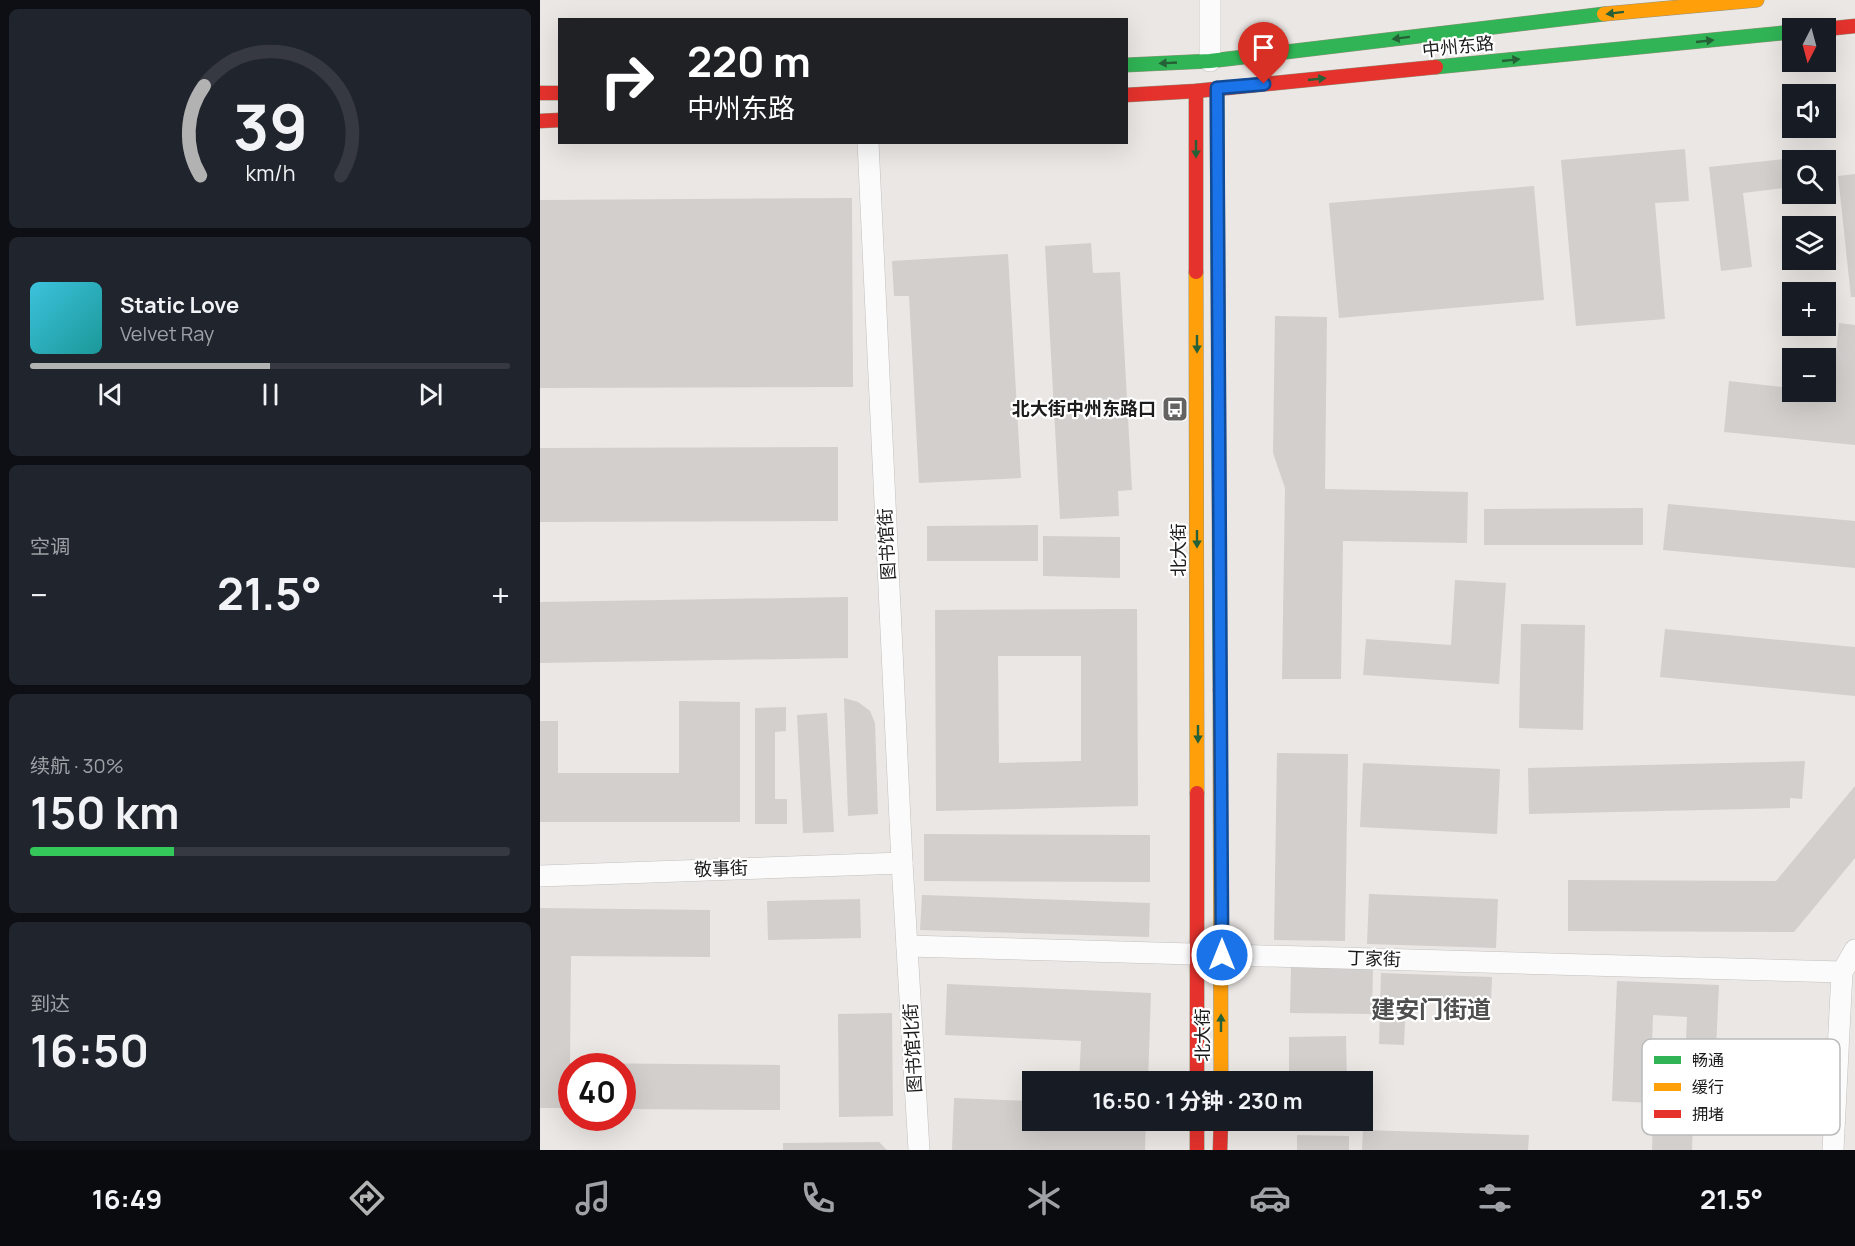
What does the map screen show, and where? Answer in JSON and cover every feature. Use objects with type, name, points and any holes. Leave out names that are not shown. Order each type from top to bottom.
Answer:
[{"type":"street","points":[[1210,0],[1210,61]]},
{"type":"street","name":"中州东路","points":[[1128,65],[1210,61],[1637,5],[1757,0]]},
{"type":"street","points":[[1836,28],[1855,26]]},
{"type":"street","name":"中州东路","points":[[1128,95],[1196,91],[1782,33]]},
{"type":"street","name":"北大街","points":[[1217,88],[1221,1071]]},
{"type":"street","name":"北大街","points":[[1196,91],[1197,1071]]},
{"type":"street","points":[[540,93],[558,93]]},
{"type":"street","points":[[540,121],[558,120]]},
{"type":"street","name":"图书馆街","points":[[868,144],[907,946]]},
{"type":"street","name":"敬事街","points":[[540,876],[902,863]]},
{"type":"street","name":"丁家街","points":[[907,946],[1842,972]]},
{"type":"street","name":"图书馆北街","points":[[907,946],[919,1150]]},
{"type":"street","points":[[1839,1039],[1842,972],[1855,950]]},
{"type":"street","points":[[1197,1131],[1197,1150]]},
{"type":"street","points":[[1220,1150],[1221,1131]]},
{"type":"street","points":[[1833,1150],[1834,1135]]},
{"type":"building","points":[[1685,149],[1689,201],[1655,203],[1665,319],[1576,326],[1561,160]]},
{"type":"building","points":[[1782,159],[1782,188],[1743,193],[1752,267],[1721,271],[1709,167]]},
{"type":"building","points":[[1855,174],[1855,297],[1851,297],[1838,176]]},
{"type":"building","points":[[1534,186],[1544,300],[1339,318],[1329,203]]},
{"type":"building","points":[[852,198],[853,387],[540,388],[540,200]]},
{"type":"building","points":[[1091,243],[1093,273],[1120,272],[1132,490],[1118,491],[1119,516],[1060,519],[1045,246]]},
{"type":"building","points":[[1008,254],[1021,478],[919,483],[909,296],[894,296],[892,261]]},
{"type":"building","points":[[1275,316],[1327,317],[1325,489],[1468,492],[1467,543],[1343,541],[1341,679],[1282,679],[1285,488],[1273,453]]},
{"type":"building","points":[[1839,323],[1855,325],[1855,445],[1724,432],[1729,381],[1782,387],[1782,402],[1836,402],[1836,353]]},
{"type":"building","points":[[838,447],[838,521],[540,522],[540,448]]},
{"type":"building","points":[[1668,504],[1855,521],[1855,568],[1663,550]]},
{"type":"building","points":[[1643,508],[1643,545],[1484,545],[1484,509]]},
{"type":"building","points":[[1038,525],[1038,561],[927,561],[927,526]]},
{"type":"building","points":[[1043,536],[1120,537],[1120,578],[1043,576]]},
{"type":"building","points":[[1455,580],[1506,583],[1499,684],[1363,675],[1366,639],[1451,645]]},
{"type":"building","points":[[848,597],[848,658],[540,663],[540,602]]},
{"type":"building","points":[[1137,609],[1138,806],[936,811],[935,610]],"holes":[[[998,656],[1081,656],[1081,761],[999,763]]]},
{"type":"building","points":[[1521,624],[1585,625],[1583,730],[1519,728]]},
{"type":"building","points":[[1665,629],[1855,647],[1855,696],[1660,677]]},
{"type":"building","points":[[844,698],[858,702],[870,711],[875,723],[878,814],[848,816]]},
{"type":"building","points":[[679,701],[740,702],[740,822],[540,822],[540,721],[558,721],[558,773],[679,773]]},
{"type":"building","points":[[786,707],[786,731],[775,732],[775,799],[787,799],[787,824],[755,824],[755,708]]},
{"type":"building","points":[[827,713],[834,832],[803,833],[797,715]]},
{"type":"building","points":[[1277,753],[1348,754],[1345,941],[1274,940]]},
{"type":"building","points":[[1805,761],[1802,799],[1790,798],[1790,808],[1529,814],[1528,768]]},
{"type":"building","points":[[1363,763],[1500,769],[1497,834],[1360,827]]},
{"type":"building","points":[[1855,786],[1855,858],[1794,932],[1568,931],[1568,880],[1776,881]]},
{"type":"building","points":[[924,834],[1150,835],[1150,882],[924,881]]},
{"type":"building","points":[[1369,894],[1498,899],[1496,948],[1367,944]]},
{"type":"building","points":[[922,895],[1150,903],[1149,937],[920,930]]},
{"type":"building","points":[[860,899],[861,938],[768,940],[767,901]]},
{"type":"building","points":[[540,908],[710,910],[710,957],[571,956],[570,1053],[558,1053],[558,1108],[540,1108]]},
{"type":"building","points":[[1291,967],[1373,967],[1372,1014],[1290,1013]]},
{"type":"building","points":[[1381,973],[1492,977],[1491,1002],[1406,999],[1404,1045],[1379,1044]]},
{"type":"building","points":[[1617,981],[1719,985],[1716,1039],[1686,1039],[1687,1017],[1653,1015],[1652,1039],[1642,1039],[1642,1103],[1612,1101]]},
{"type":"building","points":[[947,984],[1151,993],[1148,1071],[1080,1071],[1081,1041],[945,1035]]},
{"type":"building","points":[[892,1013],[893,1116],[839,1117],[838,1014]]},
{"type":"building","points":[[1346,1036],[1347,1071],[1289,1071],[1289,1037]]},
{"type":"building","points":[[636,1064],[780,1065],[780,1110],[636,1109]]},
{"type":"building","points":[[954,1098],[1022,1101],[1022,1131],[1146,1131],[1145,1150],[952,1150]]},
{"type":"building","points":[[1363,1131],[1529,1135],[1528,1150],[1362,1150]]},
{"type":"building","points":[[1297,1135],[1349,1136],[1349,1150],[1297,1150]]},
{"type":"building","points":[[1652,1135],[1693,1135],[1692,1150],[1652,1150]]},
{"type":"building","points":[[879,1142],[887,1150],[783,1150],[783,1143]]},
{"type":"traffic: fast","points":[[1128,65],[1210,61],[1604,14]]},
{"type":"traffic: fast","points":[[1436,67],[1782,33]]},
{"type":"traffic: fast","points":[[1217,88],[1220,690]]},
{"type":"traffic: slow","points":[[1604,14],[1757,0]]},
{"type":"traffic: slow","points":[[1196,272],[1197,793]]},
{"type":"traffic: slow","points":[[1220,690],[1221,1071]]},
{"type":"traffic: jam","points":[[1836,28],[1855,26]]},
{"type":"traffic: jam","points":[[1128,95],[1196,91],[1436,67]]},
{"type":"traffic: jam","points":[[1196,91],[1196,272]]},
{"type":"traffic: jam","points":[[540,93],[558,93]]},
{"type":"traffic: jam","points":[[540,121],[558,120]]},
{"type":"traffic: jam","points":[[1197,793],[1197,1071]]},
{"type":"traffic: jam","points":[[1197,1131],[1197,1150]]},
{"type":"traffic: jam","points":[[1220,1150],[1221,1131]]},
{"type":"place","name":"北大街中州东路口","points":[[1175,409]]},
{"type":"district","name":"建安门街道","points":[[1431,1010]]},
{"type":"route","points":[[1222,955],[1217,88],[1264,84]]}]
